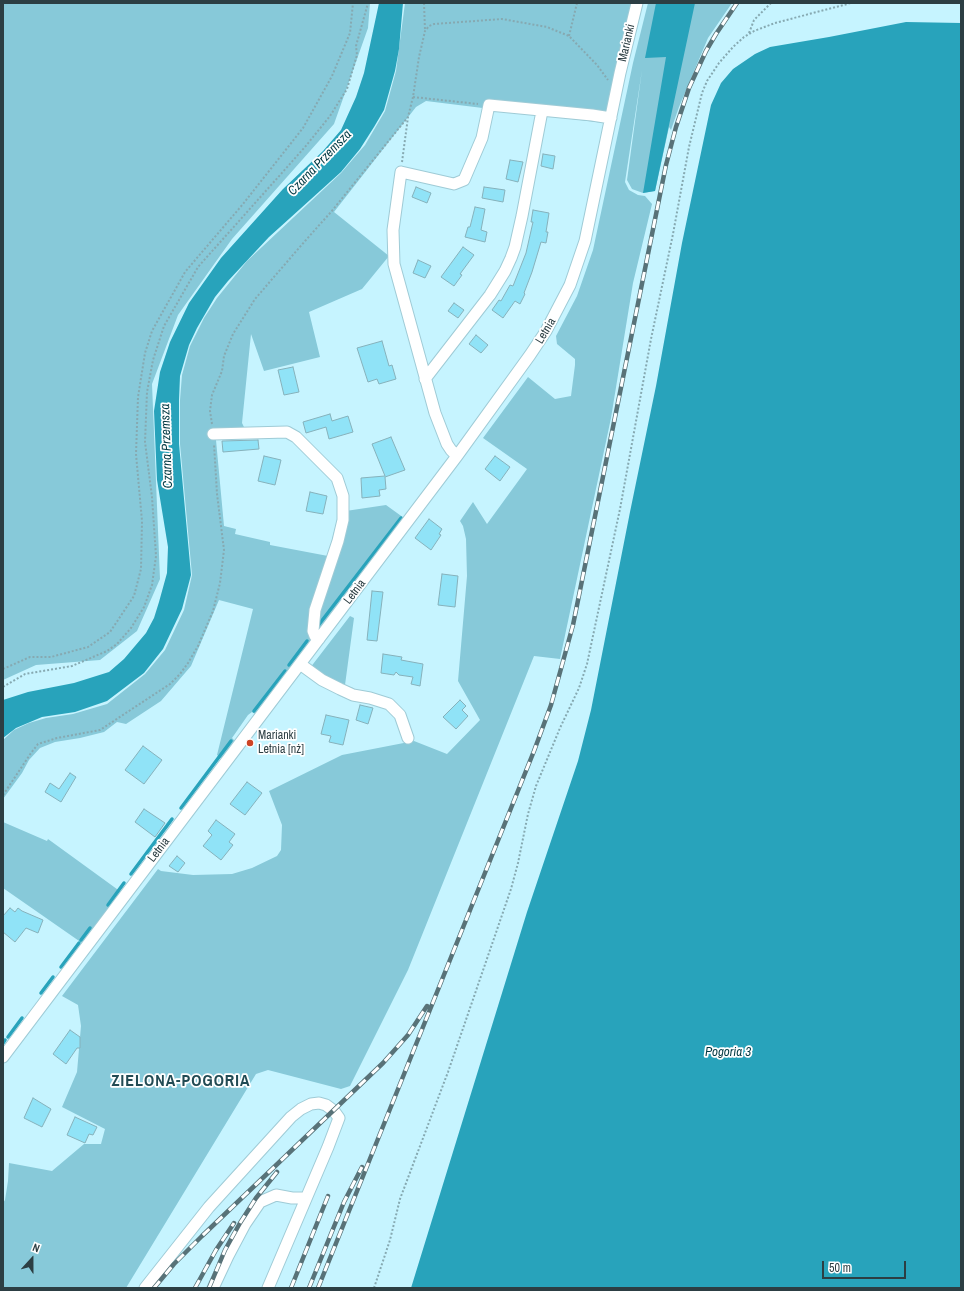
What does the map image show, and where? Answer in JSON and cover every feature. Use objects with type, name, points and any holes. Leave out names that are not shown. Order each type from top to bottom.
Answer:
[{"type":"street","name":"Marianki","points":[[618,84],[637,3]]},
{"type":"street","name":"Letnia","points":[[3,1057],[457,456],[542,339],[567,293],[586,236],[618,84]]},
{"type":"street","points":[[457,456],[449,447],[443,436],[435,413],[394,264],[393,230],[401,172],[454,184],[464,180],[482,138],[489,105],[610,118]]},
{"type":"street","points":[[425,379],[490,295],[511,258],[522,216],[542,111]]},
{"type":"street","points":[[213,434],[287,432],[296,437],[337,478],[343,496],[342,520],[338,541],[315,610],[313,631],[315,636],[319,639]]},
{"type":"street","points":[[300,664],[322,680],[353,695],[370,698],[389,704],[400,716],[408,738]]},
{"type":"street","points":[[145,1288],[209,1207],[291,1117],[301,1109],[311,1104],[319,1103],[326,1105],[334,1111],[339,1118],[268,1288]]},
{"type":"street","points":[[213,1288],[245,1224],[260,1202],[276,1195],[292,1198],[306,1198]]},
{"type":"path","points":[[3,669],[30,657],[51,657],[88,647],[110,632],[134,596],[141,569],[142,521],[136,454],[138,396],[144,353],[152,331],[185,272],[243,204],[303,128],[332,76],[350,33],[353,3]]},
{"type":"path","points":[[3,687],[25,674],[72,666],[107,651],[117,644],[131,628],[144,607],[152,585],[156,556],[146,442],[147,392],[153,360],[164,326],[198,267],[305,147],[334,109],[347,89],[357,54],[356,46],[368,3]]},
{"type":"path","points":[[401,172],[408,117],[425,31],[424,3]]},
{"type":"path","points":[[569,36],[577,3]]},
{"type":"path","points":[[749,34],[754,20],[771,3]]},
{"type":"path","points":[[374,1288],[390,1240],[400,1199],[448,1072],[511,889],[536,786],[587,664],[620,509],[651,339],[672,241],[688,147],[700,99],[707,81],[719,63],[733,47],[749,34],[775,23],[849,3]]},
{"type":"path","points":[[425,31],[434,24],[502,19],[547,27],[569,36],[597,65],[605,78],[610,82],[618,84]]},
{"type":"path","points":[[413,97],[489,105]]},
{"type":"path","points":[[3,795],[38,744],[57,738],[100,730],[122,714],[170,684],[188,663],[198,646],[213,611],[220,583],[224,550],[217,494],[210,410],[212,396],[222,371],[224,356],[233,334],[255,299],[331,212],[408,117]]},
{"type":"shaded area","points":[[3,3],[370,3],[368,28],[334,124],[232,239],[178,315],[152,384],[160,579],[137,631],[100,660],[36,665],[3,680]]},
{"type":"shaded area","points":[[405,3],[632,3],[618,57],[604,123],[426,101],[416,107],[334,212],[389,256],[362,289],[309,312],[320,357],[264,371],[251,334],[242,423],[245,429],[216,440],[224,526],[236,529],[235,534],[270,542],[270,545],[328,556],[339,512],[386,505],[404,518],[255,714],[252,712],[248,715],[232,738],[235,741],[222,759],[217,755],[253,609],[219,600],[191,666],[161,701],[126,724],[117,722],[104,732],[55,742],[40,748],[29,760],[22,773],[3,799],[3,740],[14,730],[29,723],[46,718],[73,714],[107,704],[145,674],[165,650],[184,610],[192,575],[180,444],[180,400],[182,375],[190,346],[204,318],[217,298],[247,261],[341,173],[365,145],[385,111],[396,71]]},
{"type":"shaded area","points":[[648,3],[732,3],[708,38],[671,130],[669,127],[655,191],[643,193],[632,189],[627,180],[642,70],[625,182],[629,190],[638,195],[645,196],[652,204],[633,283],[611,418],[560,659],[534,656],[408,970],[350,1086],[341,1089],[268,1070],[256,1074],[126,1288],[3,1288],[3,1203],[5,1200],[8,1181],[9,1163],[52,1171],[84,1144],[101,1144],[105,1129],[62,1107],[77,1072],[81,1026],[78,1005],[62,996],[158,869],[161,871],[193,875],[232,874],[252,868],[277,856],[281,850],[282,825],[269,791],[342,755],[414,741],[447,754],[480,720],[458,681],[467,576],[466,539],[463,526],[460,521],[473,502],[487,524],[527,469],[483,438],[528,377],[555,399],[571,396],[575,359],[557,344],[556,336],[577,296],[593,250],[633,63]]},
{"type":"shaded area","points":[[350,616],[354,618],[345,685],[353,688],[351,689],[310,668]]},
{"type":"shaded area","points":[[3,822],[47,841],[48,839],[121,892],[82,943],[3,888]]},
{"type":"water","name":"Czarna Przemsza","points":[[379,3],[403,3],[399,49],[395,71],[384,110],[360,149],[341,172],[269,237],[228,281],[215,297],[189,345],[180,376],[179,444],[191,575],[182,609],[163,649],[144,673],[107,701],[75,712],[42,717],[16,728],[3,738],[3,700],[28,692],[74,683],[109,672],[124,659],[146,633],[154,618],[167,573],[168,547],[157,480],[154,411],[160,372],[170,342],[189,303],[221,258],[283,189],[323,151],[341,130],[356,97],[364,73]]},
{"type":"water","points":[[656,3],[695,3],[655,191],[643,193],[666,57],[645,58]]},
{"type":"water","name":"Pogoria 3","points":[[906,22],[961,23],[961,1288],[411,1288],[527,912],[578,761],[591,710],[656,386],[682,243],[711,105],[721,83],[733,69],[755,54],[770,47]]},
{"type":"building","points":[[543,154],[555,156],[553,169],[541,166]]},
{"type":"building","points":[[510,160],[523,162],[518,182],[506,179]]},
{"type":"building","points":[[416,187],[431,193],[427,203],[412,197]]},
{"type":"building","points":[[484,187],[505,190],[503,202],[482,198]]},
{"type":"building","points":[[475,207],[485,209],[481,230],[487,232],[485,242],[465,237],[468,227],[470,227]]},
{"type":"building","points":[[533,210],[549,213],[546,243],[541,242],[524,293],[525,294],[520,304],[515,301],[503,318],[492,310],[499,300],[501,301],[510,285],[513,286],[526,253],[533,222],[531,222]]},
{"type":"building","points":[[463,247],[474,255],[460,274],[462,275],[454,286],[441,277]]},
{"type":"building","points":[[418,260],[431,266],[425,278],[413,273]]},
{"type":"building","points":[[454,303],[464,310],[458,318],[448,311]]},
{"type":"building","points":[[476,335],[488,345],[481,353],[469,344]]},
{"type":"building","points":[[382,341],[389,366],[392,365],[396,379],[379,384],[377,379],[368,382],[357,348]]},
{"type":"building","points":[[293,367],[299,392],[284,395],[278,370]]},
{"type":"building","points":[[330,414],[332,421],[348,416],[353,432],[329,439],[326,427],[306,433],[303,422]]},
{"type":"building","points":[[391,437],[405,470],[385,477],[386,489],[379,490],[380,496],[362,498],[361,478],[385,476],[372,444]]},
{"type":"building","points":[[258,440],[259,449],[223,452],[222,441]]},
{"type":"building","points":[[264,456],[281,460],[275,485],[258,481]]},
{"type":"building","points":[[495,456],[510,467],[500,481],[485,469]]},
{"type":"building","points":[[310,492],[327,496],[323,514],[306,511]]},
{"type":"building","points":[[429,519],[442,529],[439,534],[441,535],[431,550],[415,538]]},
{"type":"building","points":[[442,574],[458,576],[455,607],[438,605]]},
{"type":"building","points":[[372,591],[383,592],[377,641],[367,640]]},
{"type":"building","points":[[383,654],[402,657],[401,660],[423,664],[420,686],[411,684],[413,677],[399,675],[396,672],[394,675],[381,673]]},
{"type":"building","points":[[460,700],[466,706],[462,710],[468,716],[456,729],[443,717]]},
{"type":"building","points":[[360,705],[373,708],[368,724],[356,720]]},
{"type":"building","points":[[326,715],[349,720],[343,745],[329,742],[331,736],[321,734]]},
{"type":"building","points":[[143,746],[162,760],[144,784],[125,770]]},
{"type":"building","points":[[70,773],[76,777],[61,802],[45,792],[50,783],[59,789]]},
{"type":"building","points":[[247,782],[262,793],[245,815],[230,804]]},
{"type":"building","points":[[144,809],[165,823],[155,837],[135,822]]},
{"type":"building","points":[[216,820],[235,834],[229,842],[233,845],[221,860],[203,846],[212,835],[208,831]]},
{"type":"building","points":[[177,856],[185,863],[178,872],[169,866]]},
{"type":"building","points":[[10,908],[15,912],[18,908],[43,920],[38,933],[26,928],[15,942],[3,932],[3,916]]},
{"type":"building","points":[[70,1030],[80,1037],[80,1048],[77,1048],[66,1064],[53,1054]]},
{"type":"building","points":[[33,1098],[51,1109],[42,1127],[24,1118]]},
{"type":"building","points":[[75,1117],[97,1127],[93,1135],[89,1134],[85,1143],[67,1135]]},
{"type":"waterway","points":[[317,627],[401,518]]},
{"type":"waterway","points":[[289,665],[307,641]]},
{"type":"waterway","points":[[254,711],[285,671]]},
{"type":"waterway","points":[[181,808],[231,741]]},
{"type":"waterway","points":[[131,874],[172,819]]},
{"type":"waterway","points":[[108,905],[124,883]]},
{"type":"waterway","points":[[81,940],[90,928]]},
{"type":"waterway","points":[[61,967],[79,943]]},
{"type":"waterway","points":[[41,993],[53,977]]},
{"type":"waterway","points":[[8,1037],[22,1018]]},
{"type":"railway","points":[[318,1288],[534,751],[551,705],[573,625],[666,165],[676,127],[689,88],[706,51],[737,3]]},
{"type":"railway","points":[[154,1288],[174,1264],[202,1236],[383,1063],[408,1035],[427,1006]]},
{"type":"railway","points":[[309,1288],[344,1202],[362,1167]]},
{"type":"railway","points":[[209,1288],[225,1250],[240,1223],[256,1198],[277,1172]]},
{"type":"railway","points":[[291,1288],[328,1196]]},
{"type":"railway","points":[[195,1288],[216,1250],[234,1223]]},
{"type":"place","name":"Marianki Letnia [nż]","points":[[250,743]]},
{"type":"district","name":"ZIELONA-POGORIA","points":[[181,1082]]}]
